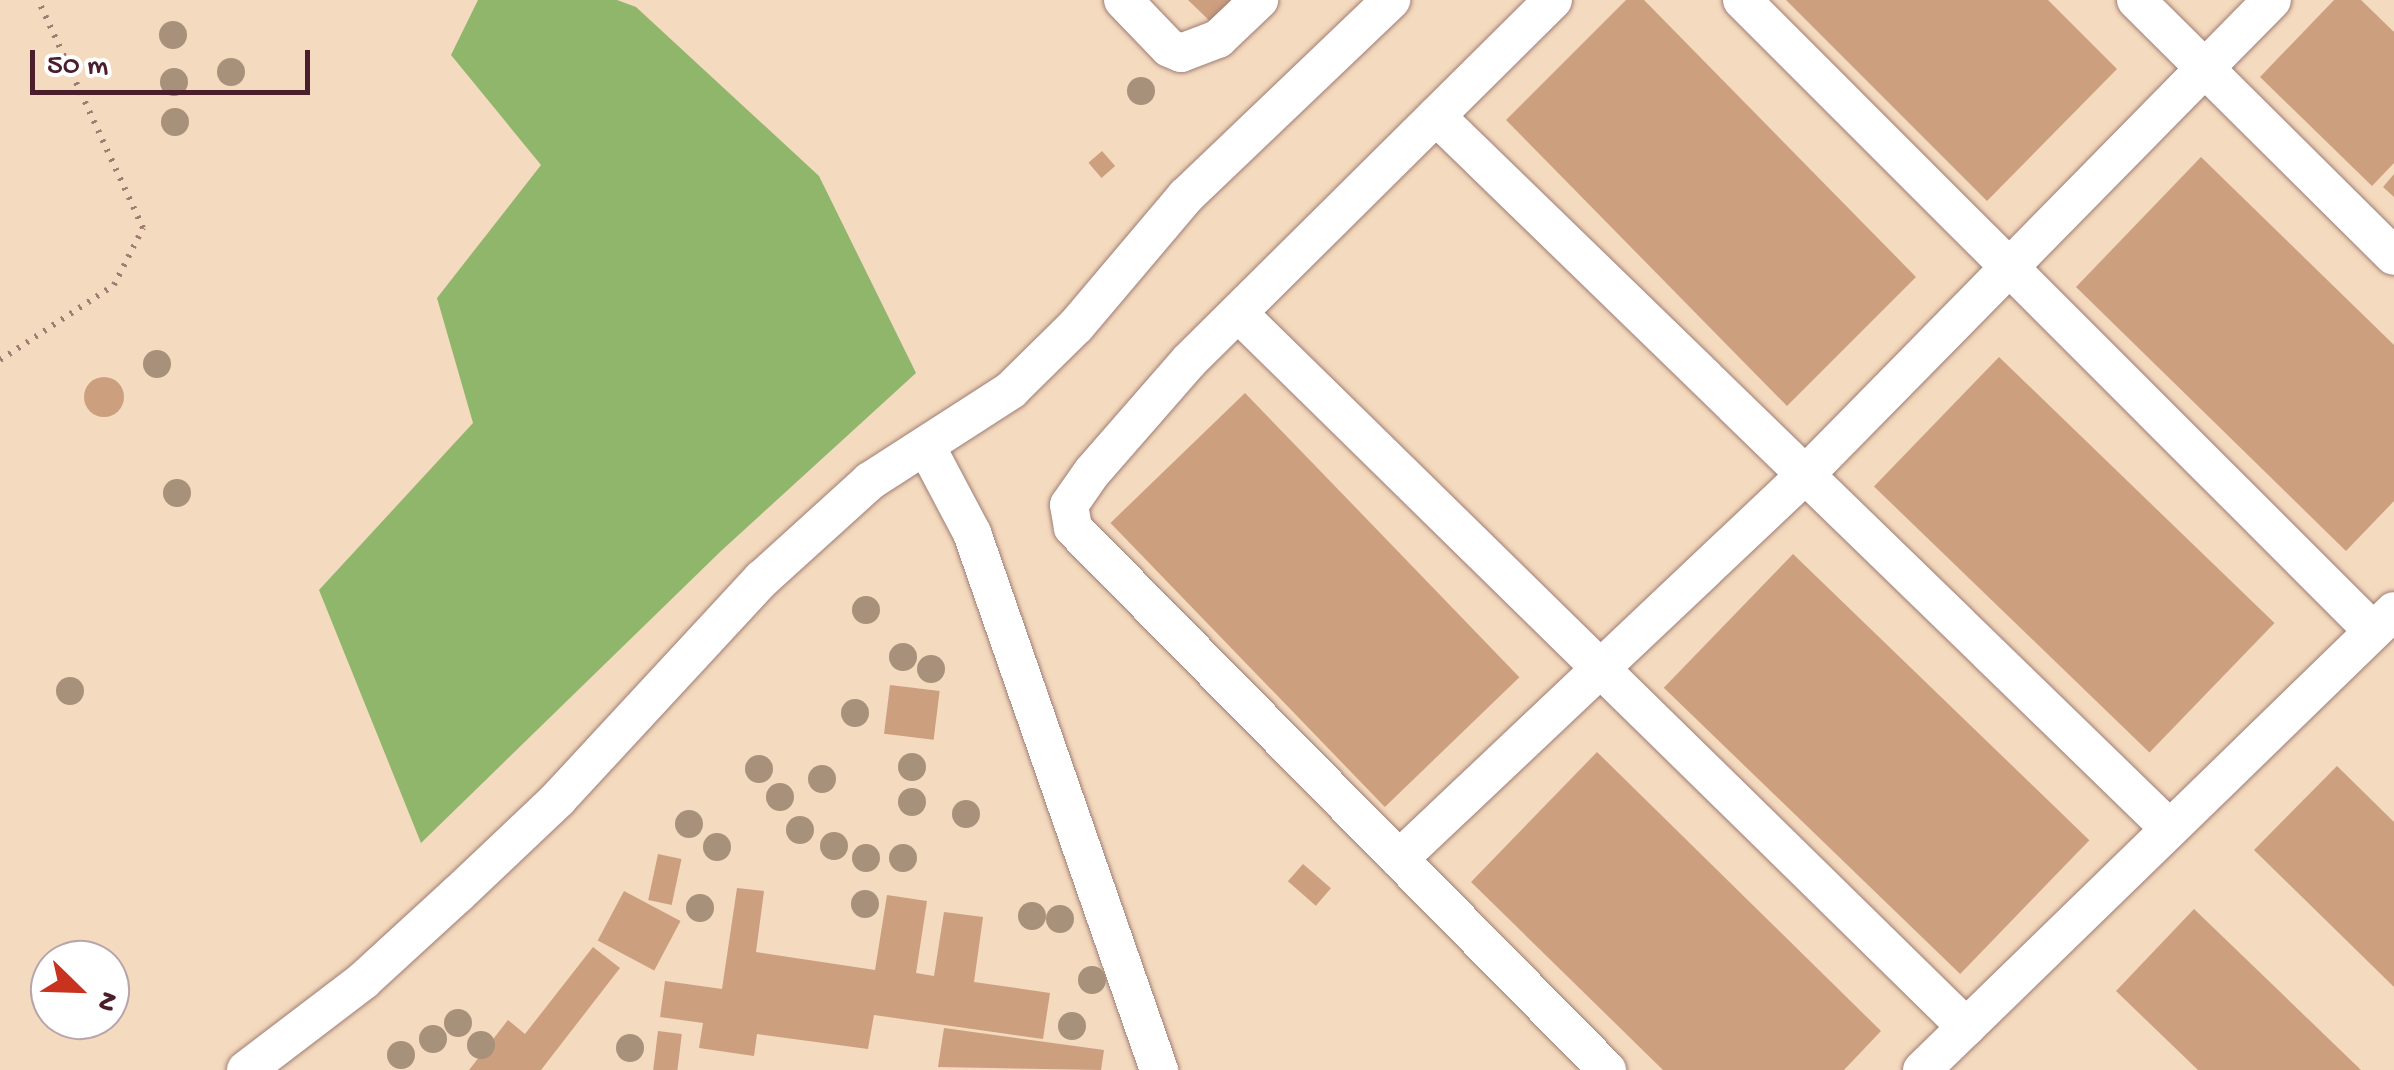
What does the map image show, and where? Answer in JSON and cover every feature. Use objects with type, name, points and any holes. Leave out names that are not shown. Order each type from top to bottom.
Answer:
[{"type":"street","points":[[1123,0],[1168,48],[1181,52],[1218,40],[1259,0]]},
{"type":"street","points":[[246,1070],[364,980],[516,840],[762,579],[870,481],[928,448],[1011,390],[1076,326],[1186,196],[1392,0]]},
{"type":"street","points":[[1553,0],[1238,312],[1092,472],[1068,505],[1073,528],[1607,1070]]},
{"type":"street","points":[[1742,0],[2007,265],[2384,621],[1922,1070]]},
{"type":"street","points":[[2136,0],[2394,256]]},
{"type":"street","points":[[1399,859],[1805,475],[2007,265],[2272,0]]},
{"type":"street","points":[[1436,116],[2170,829]]},
{"type":"street","points":[[1238,312],[1966,1027]]},
{"type":"street","points":[[928,448],[972,533],[1159,1070]]},
{"type":"path","points":[[0,360],[114,285],[144,228],[38,0]]},
{"type":"green space","points":[[478,0],[617,0],[636,7],[819,176],[916,373],[721,551],[421,843],[319,590],[473,423],[437,298],[541,165],[451,55]]},
{"type":"building","points":[[1188,0],[1242,0],[1216,27]]},
{"type":"building","points":[[1626,0],[1644,0],[1916,277],[1787,406],[1506,120]]},
{"type":"building","points":[[1786,0],[2048,0],[2117,69],[1987,201]]},
{"type":"building","points":[[2334,0],[2361,0],[2394,32],[2394,163],[2372,186],[2260,77]]},
{"type":"building","points":[[1102,151],[1115,166],[1102,178],[1088,163]]},
{"type":"building","points":[[2201,157],[2394,345],[2394,501],[2346,551],[2076,287]]},
{"type":"building","points":[[2394,174],[2394,197],[2383,187]]},
{"type":"building","points":[[1999,357],[2275,623],[2149,753],[1874,486]]},
{"type":"building","points":[[104,377],[118,383],[124,397],[118,411],[104,417],[90,411],[84,397],[90,383]]},
{"type":"building","points":[[1245,393],[1519,677],[1385,807],[1110,523]]},
{"type":"building","points":[[1793,554],[2089,840],[1960,974],[1664,688]]},
{"type":"building","points":[[890,685],[940,691],[934,740],[884,734]]},
{"type":"building","points":[[1597,752],[1881,1031],[1844,1070],[1663,1070],[1471,882]]},
{"type":"building","points":[[2337,766],[2394,822],[2394,987],[2254,850]]},
{"type":"building","points":[[658,854],[681,859],[672,905],[648,900]]},
{"type":"building","points":[[1303,864],[1331,888],[1316,906],[1288,881]]},
{"type":"building","points":[[737,888],[764,891],[756,952],[875,970],[887,895],[927,901],[916,973],[934,976],[944,912],[983,917],[974,982],[1050,993],[1043,1039],[874,1015],[868,1049],[757,1034],[754,1056],[699,1048],[703,1023],[660,1017],[665,981],[722,989]]},
{"type":"building","points":[[624,891],[681,921],[654,970],[598,940]]},
{"type":"building","points":[[2194,909],[2361,1070],[2198,1070],[2116,991]]},
{"type":"building","points":[[593,947],[620,968],[541,1070],[469,1070],[508,1020],[525,1034]]},
{"type":"building","points":[[944,1028],[1104,1050],[1101,1070],[938,1067]]},
{"type":"building","points":[[658,1031],[682,1034],[677,1070],[653,1070]]}]
